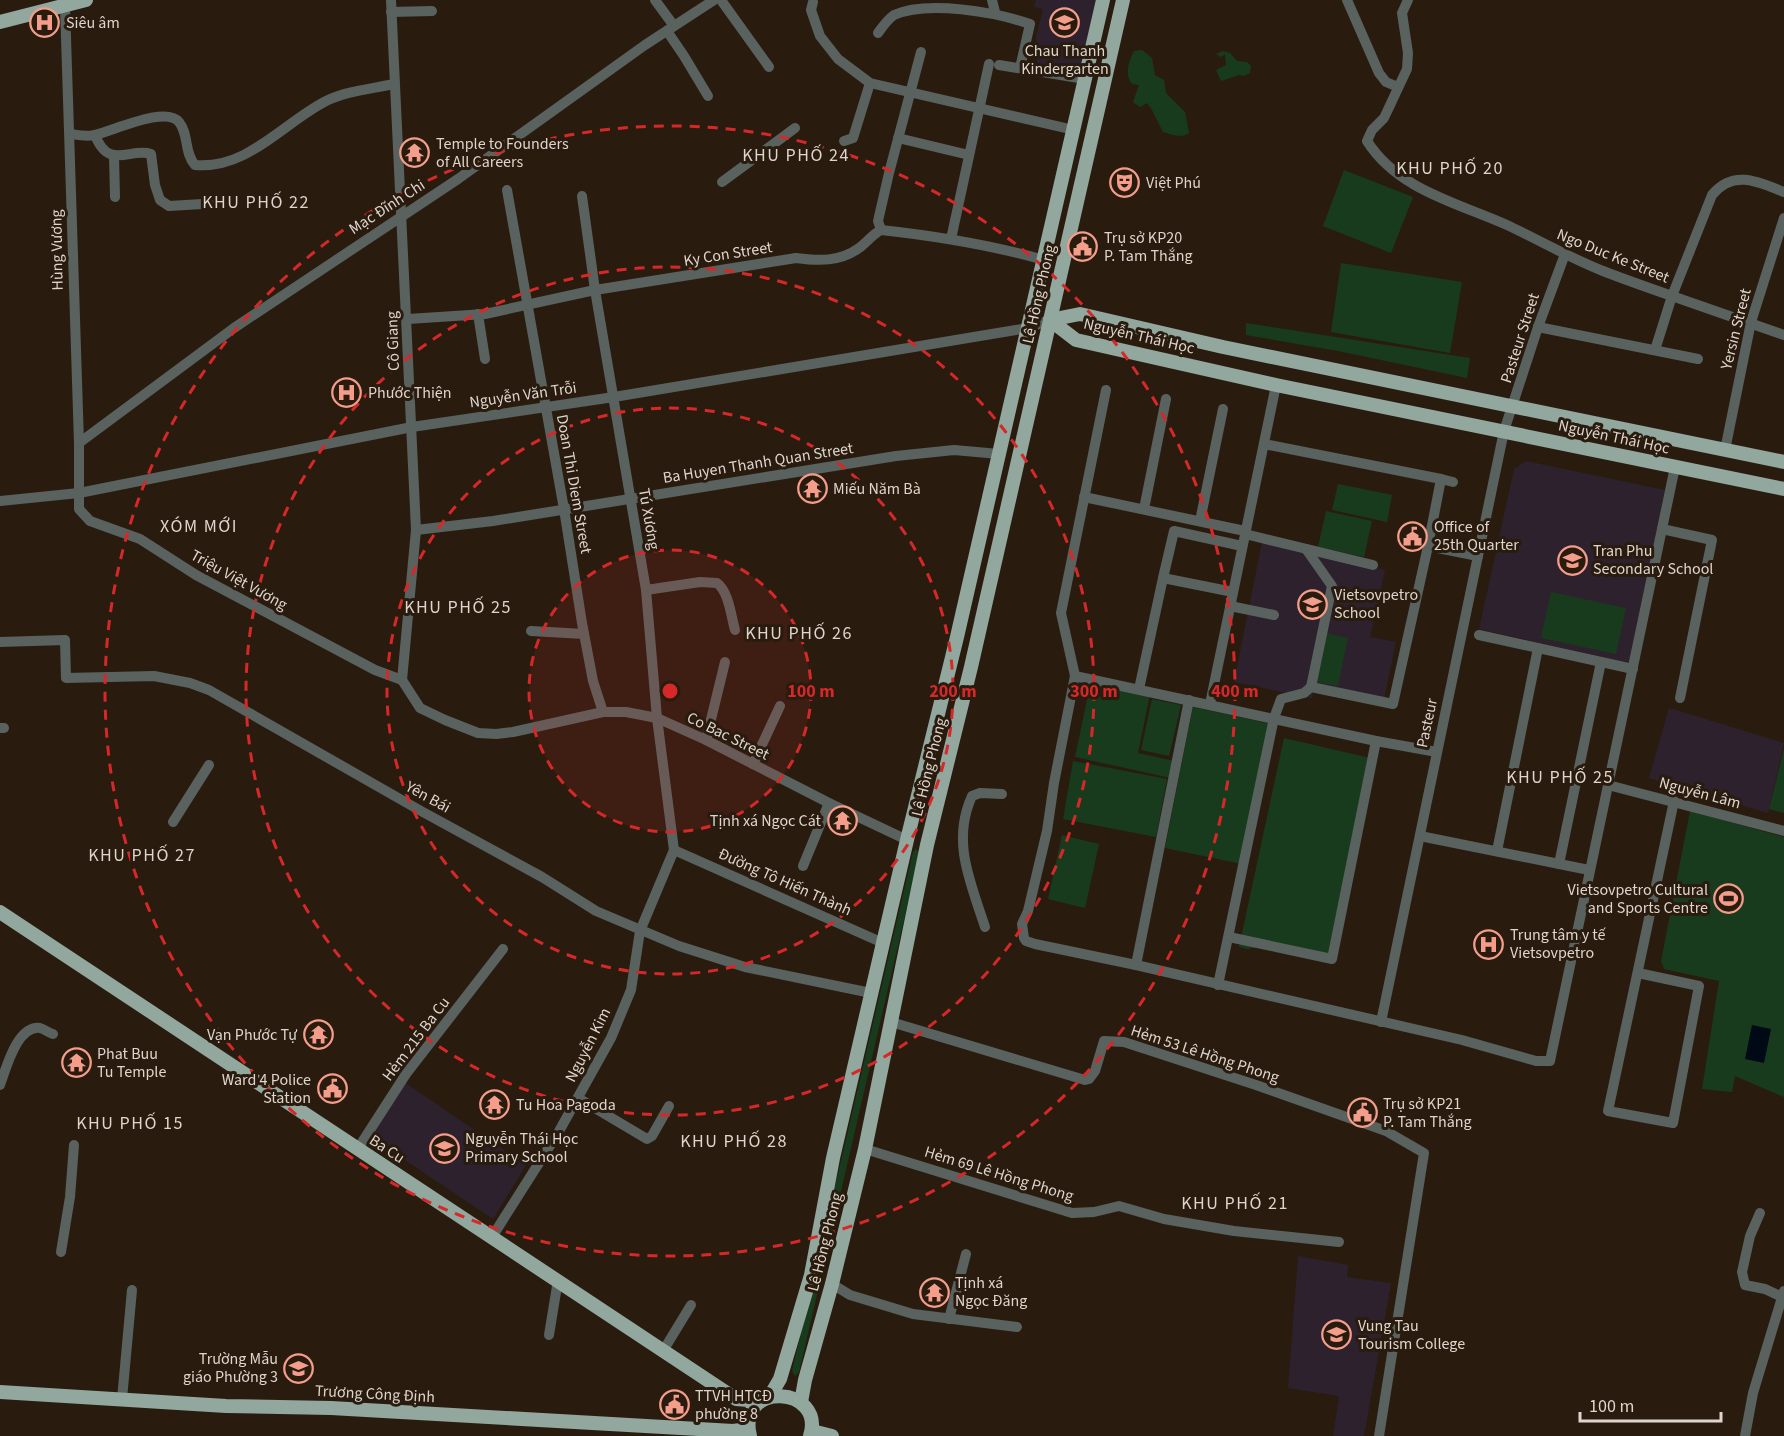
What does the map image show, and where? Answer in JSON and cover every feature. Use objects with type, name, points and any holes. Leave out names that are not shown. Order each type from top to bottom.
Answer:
[{"type":"main road","points":[[0,22],[86,0]]},
{"type":"main road","name":"Lê Hồng Phong","points":[[749,1433],[749,1419],[753,1409],[765,1399],[780,1379],[811,1275],[833,1158],[957,637],[1103,0]]},
{"type":"main road","name":"Lê Hồng Phong","points":[[801,1402],[865,1149],[927,845],[971,667],[1122,0]]},
{"type":"main road","points":[[1084,84],[1102,93]]},
{"type":"main road","points":[[1038,287],[1056,292]]},
{"type":"main road","name":"Nguyễn Thái Học","points":[[1050,320],[1080,314],[1281,359],[1784,462]]},
{"type":"main road","name":"Nguyễn Thái Học","points":[[1050,320],[1076,340],[1276,385],[1784,489]]},
{"type":"main road","points":[[1276,385],[1281,359]]},
{"type":"main road","points":[[907,840],[927,845]]},
{"type":"main road","name":"Ba Cu","points":[[0,912],[736,1399],[765,1399],[781,1395],[801,1402]]},
{"type":"main road","name":"Trương Công Định","points":[[0,1392],[226,1406],[331,1408],[749,1433]]},
{"type":"main road","points":[[801,1402],[811,1420],[811,1433],[832,1436]]},
{"type":"street","name":"Cô Giang","points":[[391,0],[400,216],[408,320],[416,530],[402,680]]},
{"type":"street","points":[[655,0],[708,96]]},
{"type":"street","name":"Mạc Đĩnh Chi","points":[[79,443],[234,328],[458,179],[714,0]]},
{"type":"street","points":[[721,0],[769,67]]},
{"type":"street","points":[[992,0],[995,12]]},
{"type":"street","points":[[1347,0],[1379,73],[1386,82],[1398,87],[1407,69],[1408,53],[1402,13],[1408,0]]},
{"type":"street","points":[[813,2],[811,10],[820,36],[838,59],[870,83],[1074,130]]},
{"type":"street","points":[[879,33],[893,15],[917,6],[941,3],[995,12],[1030,24],[1020,68]]},
{"type":"street","name":"Hùng Vương","points":[[65,6],[79,493]]},
{"type":"street","points":[[391,12],[432,11]]},
{"type":"street","points":[[921,52],[878,221],[881,230],[951,239],[1044,260]]},
{"type":"street","points":[[951,239],[979,108],[994,64],[1084,84]]},
{"type":"street","points":[[844,141],[853,138],[870,83]]},
{"type":"street","points":[[70,134],[95,135],[151,118],[176,118],[183,129],[188,156],[195,165],[231,162],[248,154],[307,112],[327,101],[343,94],[394,84]]},
{"type":"street","name":"Ngo Duc Ke Street","points":[[1398,87],[1384,118],[1372,130],[1367,141],[1377,156],[1398,174],[1424,190],[1507,225],[1602,271],[1672,296],[1712,195],[1717,189],[1727,182],[1749,179],[1784,192]]},
{"type":"street","points":[[722,182],[795,128]]},
{"type":"street","points":[[95,135],[103,149],[114,156],[152,154],[155,184],[160,200],[169,206],[219,204]]},
{"type":"street","points":[[898,138],[969,155]]},
{"type":"street","points":[[114,156],[115,196]]},
{"type":"street","name":"Doan Thi Diem Street","points":[[507,190],[584,634],[593,681],[603,711]]},
{"type":"street","name":"Tú Xương","points":[[582,196],[595,290],[646,590],[657,718],[674,850]]},
{"type":"street","name":"Yersin Street","points":[[1725,450],[1751,322],[1784,218]]},
{"type":"street","name":"Ky Con Street","points":[[408,320],[478,314],[595,290],[796,258],[820,262],[857,250],[874,233],[881,230]]},
{"type":"street","name":"Pasteur Street","points":[[1504,431],[1565,254]]},
{"type":"street","points":[[1655,350],[1672,296],[1784,334]]},
{"type":"street","points":[[478,314],[485,359]]},
{"type":"street","name":"Nguyễn Văn Trỗi","points":[[0,501],[79,493],[412,427],[614,397],[1028,328],[1050,320]]},
{"type":"street","points":[[1538,327],[1698,359]]},
{"type":"street","points":[[1210,704],[1276,385]]},
{"type":"street","points":[[1106,390],[1061,613],[1075,676],[1047,831],[1028,911],[1022,924],[1024,938],[1029,943],[1136,965],[1218,986],[1462,1040],[1536,1061],[1550,1061],[1675,467]]},
{"type":"street","points":[[1144,509],[1166,399]]},
{"type":"street","points":[[1200,521],[1223,409]]},
{"type":"street","name":"Pasteur","points":[[1381,1022],[1504,431]]},
{"type":"street","points":[[1264,444],[1453,482]]},
{"type":"street","name":"Ba Huyen Thanh Quan Street","points":[[416,530],[630,499],[896,456],[954,450],[999,454]]},
{"type":"street","points":[[1311,687],[1393,704],[1441,479]]},
{"type":"street","name":"Triệu Việt Vương","points":[[79,493],[79,509],[90,521],[140,539],[196,575],[375,670],[402,680]]},
{"type":"street","points":[[1084,497],[1200,521],[1373,565]]},
{"type":"street","points":[[1662,529],[1712,540],[1680,698]]},
{"type":"street","points":[[1139,688],[1174,531],[1242,546]]},
{"type":"street","points":[[1428,546],[1478,556]]},
{"type":"street","points":[[1218,986],[1274,718],[1281,699],[1304,693],[1311,687],[1332,586],[1306,549]]},
{"type":"street","points":[[1163,578],[1233,592]]},
{"type":"street","points":[[646,590],[700,582],[717,583],[722,588],[735,630]]},
{"type":"street","points":[[1230,606],[1274,615]]},
{"type":"street","points":[[531,631],[584,634]]},
{"type":"street","points":[[1479,634],[1633,669]]},
{"type":"street","name":"Yên Bái","points":[[0,642],[65,640],[66,678],[154,676],[190,683],[209,690],[542,877],[596,911],[640,931],[745,968],[871,993]]},
{"type":"street","points":[[1497,851],[1539,648]]},
{"type":"street","points":[[706,740],[725,662]]},
{"type":"street","points":[[1559,864],[1601,662]]},
{"type":"street","points":[[1075,676],[1437,752]]},
{"type":"street","name":"Co Bac Street","points":[[402,680],[420,708],[478,733],[513,732],[603,711],[626,712],[657,718],[907,840]]},
{"type":"street","points":[[1136,965],[1189,700]]},
{"type":"street","points":[[753,764],[780,706]]},
{"type":"street","points":[[1229,937],[1332,958],[1376,741]]},
{"type":"street","points":[[173,822],[209,765]]},
{"type":"street","name":"Nguyễn Lâm","points":[[1608,785],[1784,831]]},
{"type":"street","points":[[986,927],[963,857],[962,838],[972,796],[980,793],[1002,794]]},
{"type":"street","points":[[1638,973],[1699,986],[1673,1123],[1608,1111],[1674,801]]},
{"type":"street","points":[[803,866],[829,803]]},
{"type":"street","points":[[1420,836],[1589,870]]},
{"type":"street","name":"Nguyễn Kim","points":[[492,1237],[578,1098],[611,1038],[631,990],[640,931],[674,850]]},
{"type":"street","name":"Đường Tô Hiến Thành","points":[[674,850],[884,943]]},
{"type":"street","name":"Hẻm 215 Ba Cu","points":[[357,1150],[406,1074],[503,949]]},
{"type":"street","name":"Hẻm 53 Lê Hồng Phong","points":[[891,1022],[1087,1080],[1095,1071],[1104,1041],[1124,1042],[1386,1131],[1424,1153],[1379,1436]]},
{"type":"street","points":[[0,1085],[17,1041],[27,1030],[39,1028],[53,1035]]},
{"type":"street","points":[[578,1098],[646,1139],[652,1136],[669,1106]]},
{"type":"street","points":[[61,1252],[71,1187],[74,1145]]},
{"type":"street","name":"Hẻm 69 Lê Hồng Phong","points":[[865,1149],[1072,1213],[1094,1212],[1119,1206],[1164,1219],[1234,1231],[1340,1242]]},
{"type":"street","points":[[1745,1436],[1753,1393],[1783,1294],[1745,1285],[1742,1278],[1750,1236],[1760,1213]]},
{"type":"street","points":[[949,1319],[966,1254]]},
{"type":"street","points":[[549,1335],[558,1280]]},
{"type":"street","points":[[832,1284],[850,1295],[913,1314],[1017,1327]]},
{"type":"street","points":[[122,1399],[132,1290]]},
{"type":"street","points":[[663,1351],[691,1305]]},
{"type":"shaded area","name":"Chau Thanh Kindergarten","points":[[1036,0],[1096,0],[1080,71],[1037,63],[1036,37],[1043,9],[1034,7]]},
{"type":"shaded area","name":"Tran Phu Secondary School","points":[[1526,461],[1665,490],[1629,663],[1479,629],[1514,469]]},
{"type":"shaded area","name":"Vietsovpetro School","points":[[1262,542],[1385,570],[1370,637],[1396,642],[1384,699],[1315,684],[1312,698],[1234,682]]},
{"type":"shaded area","points":[[1669,708],[1784,743],[1768,813],[1649,778]]},
{"type":"shaded area","points":[[1752,1025],[1771,1029],[1764,1063],[1745,1059]]},
{"type":"shaded area","name":"Nguyễn Thái Học Primary School","points":[[404,1082],[526,1165],[493,1219],[369,1136]]},
{"type":"shaded area","name":"Vung Tau Tourism College","points":[[1298,1256],[1348,1265],[1347,1277],[1391,1283],[1364,1436],[1333,1436],[1339,1396],[1288,1388]]},
{"type":"green space","points":[[1142,50],[1152,58],[1155,75],[1164,80],[1166,93],[1185,112],[1189,133],[1186,135],[1176,136],[1163,132],[1147,103],[1140,107],[1133,102],[1139,85],[1132,84],[1128,76],[1128,68],[1134,51]]},
{"type":"green space","points":[[1223,51],[1230,53],[1237,61],[1247,62],[1251,66],[1250,73],[1221,81],[1216,70],[1226,65],[1225,54],[1221,57],[1216,54]]},
{"type":"green space","points":[[1344,170],[1413,197],[1391,253],[1323,226]]},
{"type":"green space","points":[[1341,263],[1462,282],[1450,353],[1331,332]]},
{"type":"green space","points":[[1246,323],[1470,358],[1467,378],[1338,351],[1246,335]]},
{"type":"green space","points":[[1338,484],[1392,495],[1387,522],[1332,510]]},
{"type":"green space","points":[[1326,511],[1372,521],[1364,557],[1318,547]]},
{"type":"green space","points":[[1551,592],[1626,608],[1616,654],[1541,638]]},
{"type":"green space","points":[[1326,633],[1348,638],[1338,686],[1316,682]]},
{"type":"green space","points":[[1091,681],[1150,694],[1138,753],[1174,761],[1171,778],[1075,757]]},
{"type":"green space","points":[[1152,699],[1181,705],[1169,756],[1141,750]]},
{"type":"green space","points":[[1193,707],[1276,725],[1247,865],[1165,848]]},
{"type":"green space","points":[[1284,738],[1370,758],[1329,963],[1274,952],[1268,945],[1247,949],[1239,947]]},
{"type":"green space","points":[[1784,748],[1784,813],[1769,809]]},
{"type":"green space","points":[[1073,761],[1167,779],[1156,837],[1063,819]]},
{"type":"green space","name":"Vietsovpetro Cultural and Sports Centre","points":[[1690,811],[1784,837],[1784,1097],[1735,1076],[1732,1092],[1702,1089],[1719,981],[1664,969],[1661,961]]},
{"type":"green space","points":[[1062,835],[1099,844],[1085,908],[1048,899]]},
{"type":"green space","points":[[916,849],[919,855],[799,1372],[795,1376],[792,1371],[913,852]]},
{"type":"place","name":"Siêu âm","points":[[45,23]]},
{"type":"place","name":"Chau Thanh Kindergarten","points":[[1065,23]]},
{"type":"place","name":"Temple to Founders of All Careers","points":[[415,153]]},
{"type":"place","name":"Việt Phú","points":[[1125,183]]},
{"type":"place","name":"Trụ sở KP20 P. Tam Thắng","points":[[1083,247]]},
{"type":"place","name":"Phước Thiện","points":[[347,393]]},
{"type":"place","name":"Miếu Năm Bà","points":[[812,489]]},
{"type":"place","name":"Office of 25th Quarter","points":[[1413,536]]},
{"type":"place","name":"Tran Phu Secondary School","points":[[1572,560]]},
{"type":"place","name":"Vietsovpetro School","points":[[1313,604]]},
{"type":"place","name":"Tịnh xá Ngọc Cát","points":[[842,821]]},
{"type":"place","name":"Vietsovpetro Cultural and Sports Centre","points":[[1729,899]]},
{"type":"place","name":"Trung tâm y tế Vietsovpetro","points":[[1489,944]]},
{"type":"place","name":"Vạn Phước Tự","points":[[318,1035]]},
{"type":"place","name":"Phat Buu Tu Temple","points":[[76,1063]]},
{"type":"place","name":"Ward 4 Police Station","points":[[332,1089]]},
{"type":"place","name":"Tu Hoa Pagoda","points":[[495,1105]]},
{"type":"place","name":"Trụ sở KP21 P. Tam Thắng","points":[[1362,1113]]},
{"type":"place","name":"Nguyễn Thái Học Primary School","points":[[444,1148]]},
{"type":"place","name":"Tịnh xá Ngọc Đăng","points":[[934,1292]]},
{"type":"place","name":"Vung Tau Tourism College","points":[[1337,1335]]},
{"type":"place","name":"Trường Mẫu giáo Phường 3","points":[[299,1368]]},
{"type":"place","name":"TTVH HTCĐ phường 8","points":[[674,1405]]},
{"type":"district","name":"KHU PHỐ 24","points":[[796,155]]},
{"type":"district","name":"KHU PHỐ 20","points":[[1450,168]]},
{"type":"district","name":"KHU PHỐ 22","points":[[256,202]]},
{"type":"district","name":"XÓM MỚI","points":[[199,526]]},
{"type":"district","name":"KHU PHỐ 25","points":[[458,607]]},
{"type":"district","name":"KHU PHỐ 26","points":[[799,633]]},
{"type":"district","name":"KHU PHỐ 25","points":[[1560,777]]},
{"type":"district","name":"KHU PHỐ 27","points":[[142,855]]},
{"type":"district","name":"KHU PHỐ 15","points":[[130,1123]]},
{"type":"district","name":"KHU PHỐ 28","points":[[734,1141]]},
{"type":"district","name":"KHU PHỐ 21","points":[[1235,1203]]}]
